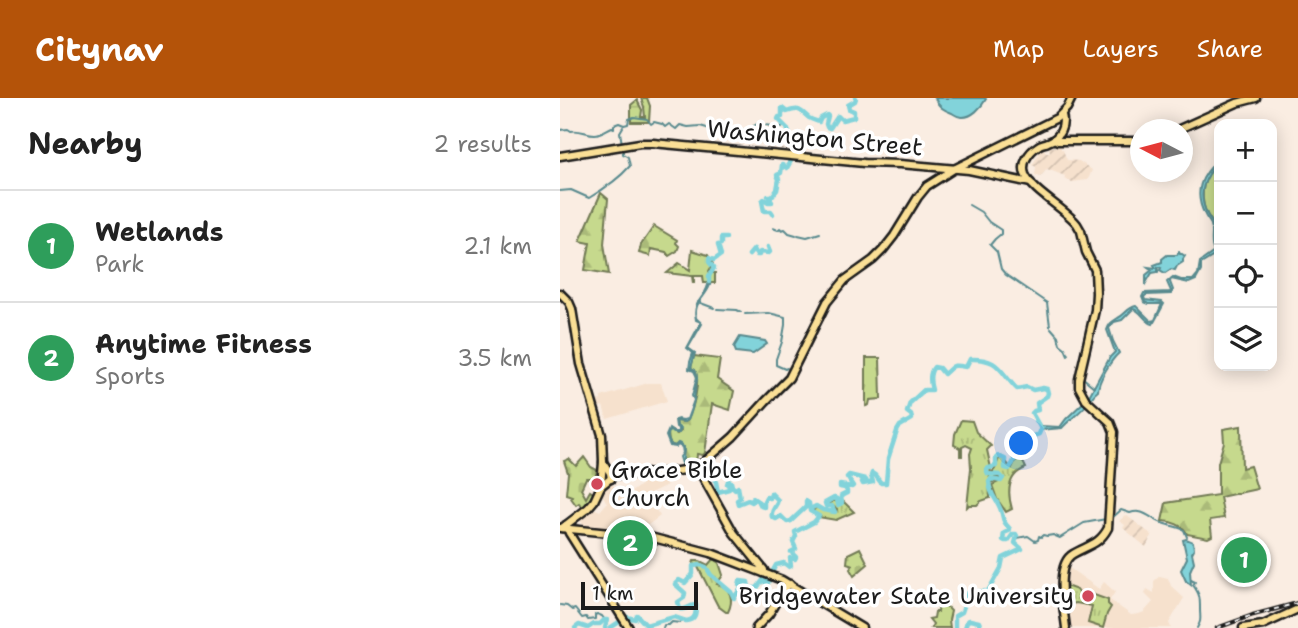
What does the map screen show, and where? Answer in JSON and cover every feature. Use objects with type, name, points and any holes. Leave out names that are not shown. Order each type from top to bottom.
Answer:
[{"type":"main road","points":[[601,486],[612,476],[698,468],[730,440],[790,377],[823,308],[839,286],[883,250],[927,186],[954,169],[1062,115],[1072,98]]},
{"type":"main road","points":[[1193,123],[1237,103],[1256,98]]},
{"type":"main road","points":[[1062,115],[1061,129],[1054,139],[1038,146],[1028,155],[1024,164],[1025,174],[1031,183],[1077,224],[1095,271],[1096,304],[1079,383],[1081,393],[1110,421],[1114,430],[1108,529],[1091,546],[1072,554],[1065,563],[1062,589],[1066,628]]},
{"type":"main road","points":[[1054,139],[1130,141]]},
{"type":"main road","name":"Washington Street","points":[[560,156],[653,142],[866,163],[969,170],[1031,183]]},
{"type":"main road","points":[[560,293],[573,310],[581,364],[603,438],[601,486],[590,506],[563,528]]},
{"type":"main road","points":[[603,462],[612,476]]},
{"type":"main road","points":[[698,468],[733,532],[768,574]]},
{"type":"main road","points":[[563,528],[658,538],[711,552],[768,574],[861,627]]},
{"type":"main road","points":[[563,528],[629,628]]},
{"type":"main road","points":[[756,628],[768,615],[786,585]]},
{"type":"main road","points":[[1242,628],[1263,625],[1298,609]]},
{"type":"shaded area","points":[[1061,146],[1067,160],[1079,161],[1092,170],[1088,180],[1072,182],[1047,169],[1040,177],[1035,175],[1036,167],[1032,165],[1039,149],[1044,149],[1046,153],[1050,152],[1049,147]]},
{"type":"shaded area","points":[[648,383],[661,383],[667,401],[607,419],[603,406],[596,408],[594,402],[601,400],[601,397]]},
{"type":"shaded area","points":[[642,475],[650,475],[651,483],[665,482],[667,485],[646,495],[660,516],[644,528],[651,536],[637,534],[637,525],[632,524],[626,525],[625,533],[586,529],[578,517],[591,507],[600,511],[607,503],[603,496],[598,494],[610,481],[623,498],[642,484]]},
{"type":"shaded area","points":[[1126,515],[1152,535],[1146,547],[1123,528],[1125,525],[1119,521]]},
{"type":"shaded area","name":"Bridgewater State University","points":[[1065,565],[1099,589],[1104,582],[1115,592],[1110,600],[1131,615],[1144,612],[1153,602],[1145,594],[1147,589],[1154,593],[1154,581],[1160,576],[1168,578],[1171,586],[1184,598],[1169,623],[1171,628],[1067,628],[1063,595]]},
{"type":"green space","points":[[641,98],[647,98],[650,106],[649,122],[631,122],[631,105],[637,100],[642,110],[641,117],[645,117]]},
{"type":"green space","points":[[1214,167],[1214,228],[1203,198],[1209,173]]},
{"type":"green space","points":[[601,193],[608,199],[604,244],[609,274],[585,270],[590,243],[580,241]]},
{"type":"green space","points":[[654,226],[677,240],[677,251],[669,256],[666,252],[651,249],[650,256],[639,253],[641,245]]},
{"type":"green space","points":[[692,250],[708,255],[713,264],[709,271],[715,273],[715,283],[704,283],[703,276],[694,276],[693,283],[692,276],[667,273],[679,263],[690,270]]},
{"type":"green space","points":[[694,356],[720,359],[717,379],[734,391],[730,410],[712,404],[705,453],[697,454],[696,465],[687,466],[682,462],[684,448],[678,443],[675,446],[671,444],[668,432],[670,430],[677,434],[681,431],[676,421],[685,422],[690,415],[697,388],[697,375],[691,368]]},
{"type":"green space","points":[[866,358],[880,358],[881,399],[870,400],[866,406]]},
{"type":"green space","points":[[961,420],[972,421],[976,432],[991,446],[987,450],[990,475],[1000,456],[1012,468],[1019,454],[1026,468],[1015,475],[1010,485],[1012,509],[1006,512],[997,499],[992,485],[1001,481],[1000,478],[995,478],[996,481],[990,483],[990,498],[967,507],[972,448],[966,445],[962,447],[960,456],[960,448],[954,445]]},
{"type":"green space","points":[[1241,426],[1242,468],[1250,466],[1257,489],[1220,497],[1224,518],[1210,520],[1212,536],[1208,538],[1187,534],[1180,526],[1162,521],[1166,503],[1218,495],[1218,463],[1224,442],[1223,429]]},
{"type":"green space","points":[[584,457],[591,467],[597,470],[595,478],[586,478],[581,489],[586,498],[590,491],[596,495],[584,509],[579,503],[576,505],[572,496],[566,494],[568,473],[564,461],[569,459],[576,466]]},
{"type":"green space","points":[[835,500],[840,505],[844,502],[854,512],[836,520],[818,517],[813,513],[818,507],[828,512],[836,512],[837,509],[829,503]]},
{"type":"green space","points":[[1238,544],[1259,545],[1262,570],[1232,565],[1229,572],[1223,570],[1228,552]]},
{"type":"green space","points":[[860,548],[868,564],[854,576],[850,569],[853,565],[847,563],[848,554]]},
{"type":"green space","points":[[713,559],[719,563],[723,575],[717,584],[725,588],[730,595],[728,612],[718,606],[698,567],[693,564],[694,561],[700,561],[708,565]]},
{"type":"green space","points":[[1066,586],[1080,594],[1086,592],[1108,600],[1111,607],[1103,628],[1088,623],[1092,606],[1076,603],[1066,605]]},
{"type":"green space","points":[[939,603],[943,603],[951,611],[950,628],[931,628],[933,624],[929,619],[934,618],[935,612],[938,612]]},
{"type":"water","points":[[935,98],[986,99],[976,111],[963,117],[944,109]]},
{"type":"water","points":[[1214,164],[1202,192],[1207,215],[1214,228],[1214,252],[1211,225],[1201,207],[1199,191]]},
{"type":"water","points":[[1179,252],[1185,256],[1175,270],[1171,269],[1165,273],[1158,267],[1158,272],[1152,273],[1146,283],[1146,275],[1152,270],[1148,267],[1156,268],[1154,265],[1162,262],[1167,255],[1177,255]]},
{"type":"water","points":[[1214,252],[1214,256],[1201,264],[1201,271],[1196,280],[1189,283],[1171,279],[1171,294],[1144,297],[1145,300],[1164,304],[1153,324],[1133,309],[1122,320],[1114,322],[1109,328],[1119,353],[1112,360],[1098,391],[1062,428],[1040,430],[1041,426],[1060,427],[1088,398],[1115,352],[1107,330],[1111,322],[1136,306],[1151,321],[1155,320],[1162,304],[1144,302],[1142,297],[1144,293],[1170,292],[1167,282],[1173,277],[1193,280],[1198,274],[1200,262]]},
{"type":"water","points":[[701,323],[688,348],[695,353],[691,368],[695,370],[697,377],[694,371],[689,369],[693,353],[687,348]]},
{"type":"water","points":[[740,337],[765,341],[767,344],[753,354],[736,352],[734,347]]},
{"type":"water","points":[[694,401],[688,420],[676,421],[681,429],[679,433],[670,431],[668,434],[672,445],[678,443],[683,447],[684,451],[683,462],[687,466],[694,465],[689,467],[683,467],[680,457],[683,453],[682,447],[670,446],[666,436],[669,429],[679,432],[676,427],[675,420],[687,419]]},
{"type":"water","points":[[1183,540],[1193,542],[1194,549],[1194,562],[1190,571],[1191,585],[1181,570],[1187,558]]},
{"type":"waterway","points":[[773,214],[771,211],[764,211],[762,201],[764,199],[772,202],[768,196],[772,196],[777,190],[777,175],[781,173],[782,165],[787,168],[791,161],[794,143],[789,139],[787,128],[778,119],[782,117],[782,108],[787,112],[800,110],[810,119],[819,122],[827,115],[826,124],[830,128],[838,116],[842,120],[854,117],[854,111],[849,109],[848,105],[856,98]]},
{"type":"waterway","points":[[560,130],[597,134],[614,128],[614,125],[619,123],[628,124],[629,119],[634,117],[665,127],[669,124],[676,129],[680,125],[714,130],[747,130],[757,124],[785,126]]},
{"type":"waterway","points":[[622,144],[620,132],[623,127]]},
{"type":"waterway","points":[[560,191],[571,190],[589,198],[600,191],[630,166],[623,150]]},
{"type":"waterway","points":[[969,205],[1001,230],[1001,234],[990,245],[997,252],[1001,269],[1047,303],[1050,326]]},
{"type":"waterway","points":[[773,228],[785,229],[796,235]]},
{"type":"waterway","points":[[798,235],[807,237],[820,233]]},
{"type":"waterway","points":[[709,282],[714,268],[709,258],[714,260],[721,255],[718,245],[721,244],[721,238],[726,238]]},
{"type":"waterway","points":[[749,255],[754,249],[757,255],[760,252],[769,253],[768,247]]},
{"type":"waterway","points":[[698,302],[714,308]]},
{"type":"waterway","points":[[717,309],[741,312]]},
{"type":"waterway","points":[[745,314],[769,313],[785,317],[785,324]]},
{"type":"waterway","points":[[785,325],[776,365],[787,368]]},
{"type":"waterway","points":[[1051,328],[1068,355]]},
{"type":"waterway","points":[[810,509],[816,506],[835,512],[832,506],[826,506],[825,503],[834,498],[837,499],[838,505],[842,503],[841,496],[847,491],[840,485],[853,486],[847,477],[849,475],[865,479],[863,484],[873,482],[872,473],[881,483],[886,483],[888,459],[897,431],[912,419],[907,412],[910,403],[924,390],[932,390],[930,376],[934,367],[944,374],[953,366],[966,367],[970,359],[980,359],[998,367],[1017,389],[1047,389],[1047,396],[1037,403],[1038,410],[1032,413],[1041,429]]},
{"type":"waterway","points":[[1082,377],[1094,387]]},
{"type":"waterway","points":[[955,628],[955,616],[962,612],[966,600],[962,592],[970,596],[975,592],[988,591],[1001,568],[1003,558],[1022,549],[1015,543],[1016,534],[1008,541],[1003,540],[1004,533],[1010,529],[1004,521],[989,482],[991,479],[1001,481],[1003,478],[1000,475],[988,474],[986,469],[996,466],[998,456],[1005,459],[1005,468],[1009,469],[1018,448],[1027,456],[1030,437],[1039,434],[1041,429]]},
{"type":"waterway","points":[[698,466],[711,475]]},
{"type":"waterway","points":[[610,628],[627,617],[635,619],[637,615],[646,625],[674,617],[686,621],[694,618],[696,605],[680,609],[678,602],[684,598],[685,593],[675,584],[679,580],[685,583],[693,574],[693,566],[706,567],[734,598],[740,589],[746,589],[739,585],[740,581],[748,582],[749,588],[757,588],[763,580],[768,583],[776,565],[784,563],[791,566],[790,558],[796,557],[791,552],[796,549],[793,542],[795,532],[814,522],[819,516],[810,511],[809,503],[806,501],[806,507],[791,521],[787,522],[781,516],[776,519],[772,514],[778,500],[771,493],[770,498],[766,497],[764,507],[753,498],[752,502],[748,500],[738,504],[738,487],[735,489],[728,481],[729,489],[718,492],[712,476]]},
{"type":"waterway","points":[[1112,518],[1121,510],[1139,512],[1184,530],[1187,537]]},
{"type":"waterway","points":[[1017,538],[1028,536],[1035,541],[1043,535],[1060,538],[1084,523],[1106,519]]},
{"type":"waterway","points":[[1191,580],[1195,582],[1193,585],[1200,599],[1200,623],[1197,628]]},
{"type":"waterway","points":[[560,605],[575,609],[582,618],[595,619],[597,614],[605,620]]},
{"type":"waterway","points":[[575,628],[579,625],[588,628],[607,620],[605,628]]},
{"type":"waterway","points":[[663,628],[664,625],[680,623],[683,620]]},
{"type":"waterway","points":[[965,628],[970,620],[979,622],[977,628]]},
{"type":"railway","points":[[1217,628],[1298,603]]},
{"type":"place","name":"Grace Bible Church","points":[[597,484]]},
{"type":"place","name":"Anytime Fitness","points":[[630,543]]},
{"type":"place","name":"Wetlands","points":[[1244,560]]},
{"type":"place","name":"Bridgewater State University","points":[[1088,596]]}]
